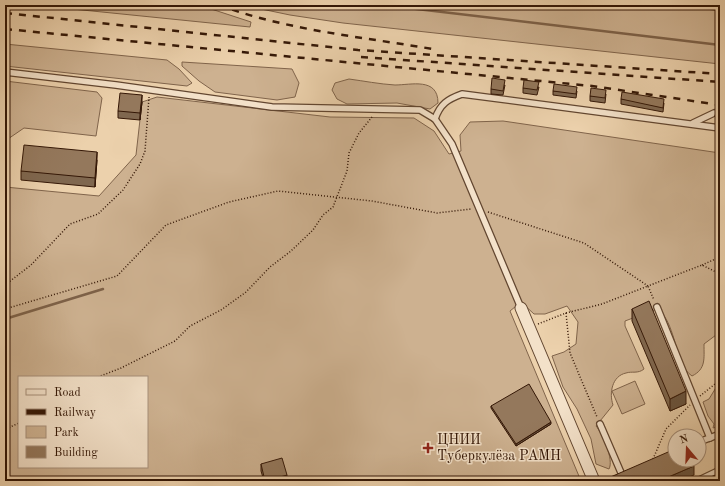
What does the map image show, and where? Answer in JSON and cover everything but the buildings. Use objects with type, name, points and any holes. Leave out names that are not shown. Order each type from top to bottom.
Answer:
[{"type":"street","points":[[521,308],[594,481]]},
{"type":"lane","points":[[5,72],[272,107],[420,110],[435,119],[452,144],[521,308]]},
{"type":"lane","points":[[435,119],[439,107],[450,98],[462,94],[693,123],[720,128]]},
{"type":"lane","points":[[693,123],[714,113]]},
{"type":"lane","points":[[657,307],[710,438]]},
{"type":"lane","points":[[600,424],[622,475]]},
{"type":"lane","points":[[707,439],[720,434]]},
{"type":"lane","points":[[698,481],[720,470]]},
{"type":"lane","points":[[615,478],[629,472]]},
{"type":"path","points":[[703,5],[720,7]]},
{"type":"path","points":[[5,285],[25,270],[70,224],[98,214],[123,190],[140,164],[145,152],[150,90]]},
{"type":"path","points":[[101,376],[121,368],[175,341],[190,326],[221,310],[246,292],[270,267],[291,251],[313,230],[323,215],[333,207],[347,171],[349,153],[352,146],[359,133],[378,109]]},
{"type":"path","points":[[5,309],[117,276],[166,225],[229,202],[278,191],[372,200],[437,213],[460,209],[479,209],[584,243],[648,286],[657,307]]},
{"type":"path","points":[[529,327],[566,313],[602,304],[720,257]]},
{"type":"path","points":[[702,265],[720,274]]},
{"type":"path","points":[[566,313],[570,353],[600,424]]},
{"type":"path","points":[[651,463],[666,429],[695,400],[720,380]]},
{"type":"path","points":[[5,432],[18,423]]},
{"type":"green space","points":[[33,5],[199,5],[251,22],[250,27]]},
{"type":"green space","points":[[242,5],[678,5],[720,11],[720,64],[343,23],[290,15]]},
{"type":"green space","points":[[5,44],[167,60],[179,69],[192,83],[187,86],[5,66]]},
{"type":"green space","points":[[182,62],[292,69],[299,83],[295,97],[277,100],[215,92],[199,81],[182,66]]},
{"type":"green space","points":[[349,79],[389,85],[422,84],[434,89],[437,95],[438,103],[430,109],[397,103],[347,104],[337,99],[332,90],[335,83]]},
{"type":"green space","points":[[5,81],[97,92],[102,98],[96,136],[24,128],[5,141]]},
{"type":"green space","points":[[157,97],[330,117],[414,118],[434,131],[449,154],[461,151],[460,135],[470,122],[503,121],[720,153],[720,332],[704,344],[704,359],[702,367],[692,376],[686,371],[682,364],[670,326],[662,313],[657,309],[625,321],[625,326],[644,369],[621,375],[615,381],[611,395],[613,405],[596,426],[607,447],[610,460],[609,469],[596,464],[591,439],[577,409],[563,387],[552,356],[564,352],[576,344],[578,322],[567,306],[545,314],[534,314],[521,302],[510,311],[581,481],[5,481],[5,187],[99,196],[136,155],[142,102]]},
{"type":"green space","points":[[635,381],[645,404],[622,414],[612,391]]},
{"type":"green space","points":[[720,381],[720,426],[713,428],[714,424],[708,416],[703,402],[709,399]]},
{"type":"waterway","points":[[383,5],[720,45]]},
{"type":"waterway","points":[[5,319],[103,289]]},
{"type":"railway","points":[[219,5],[246,14],[300,27],[438,50]]},
{"type":"railway","points":[[5,13],[358,50],[720,74]]},
{"type":"railway","points":[[5,29],[592,86],[720,105]]},
{"type":"railway","points":[[361,57],[720,82]]},
{"type":"place","name":"ЦНИИ Туберкулёза РАМН","points":[[428,448]]}]
